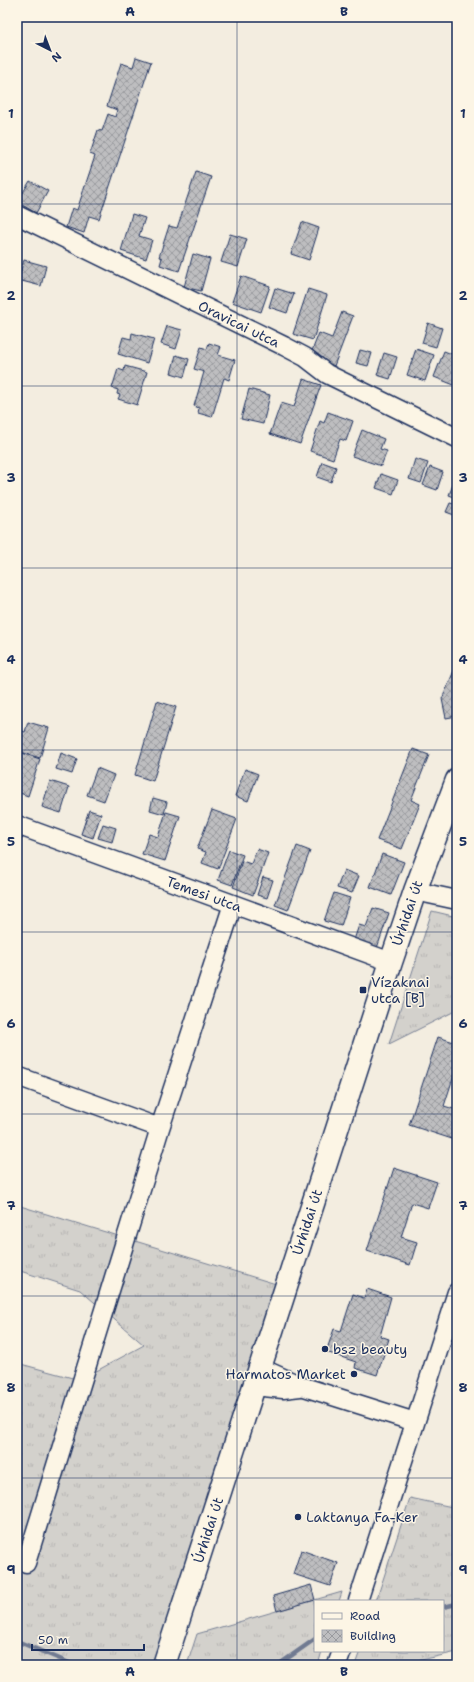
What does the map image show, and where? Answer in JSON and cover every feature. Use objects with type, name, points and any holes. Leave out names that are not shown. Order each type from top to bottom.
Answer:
[{"type":"main road","name":"Úrhidai út","points":[[164,1665],[258,1377],[390,962],[457,780]]},
{"type":"street","name":"Oravicai utca","points":[[17,215],[284,346],[305,357],[327,374],[457,438]]},
{"type":"street","name":"Temesi utca","points":[[17,825],[390,962]]},
{"type":"street","points":[[415,891],[457,900]]},
{"type":"street","points":[[26,1563],[160,1128],[233,904]]},
{"type":"street","points":[[17,1076],[160,1128]]},
{"type":"street","points":[[358,1600],[457,1292]]},
{"type":"street","points":[[258,1377],[283,1389],[301,1386],[415,1422]]},
{"type":"street","points":[[337,1665],[342,1652]]},
{"type":"green space","points":[[432,911],[457,917],[457,1010],[389,1044]]},
{"type":"green space","points":[[17,1205],[276,1284],[153,1665],[17,1665],[17,1363],[80,1380],[144,1345],[80,1290],[17,1270]]},
{"type":"green space","points":[[410,1498],[457,1508],[457,1652],[399,1665],[355,1665],[360,1652],[444,1652],[444,1600],[376,1600]]},
{"type":"green space","points":[[342,1592],[339,1600],[314,1600]]},
{"type":"green space","points":[[314,1600],[314,1652],[322,1652],[318,1665],[187,1665],[197,1634]]},
{"type":"building","points":[[136,57],[151,62],[99,219],[89,216],[84,233],[66,227],[72,208],[77,210],[95,156],[90,154],[98,130],[102,131],[108,114],[115,117],[117,110],[107,106],[121,63],[133,67]]},
{"type":"building","points":[[196,172],[211,177],[179,271],[160,265],[162,258],[159,257],[169,226],[177,228]]},
{"type":"building","points":[[30,181],[48,191],[36,213],[17,202]]},
{"type":"building","points":[[132,214],[145,218],[139,236],[152,240],[146,259],[121,251]]},
{"type":"building","points":[[302,222],[319,228],[309,260],[291,254]]},
{"type":"building","points":[[230,234],[247,239],[238,267],[221,262]]},
{"type":"building","points":[[193,254],[210,259],[201,291],[184,287]]},
{"type":"building","points":[[24,260],[46,266],[41,286],[18,280]]},
{"type":"building","points":[[241,276],[270,286],[261,312],[232,302]]},
{"type":"building","points":[[275,288],[294,294],[287,313],[269,307]]},
{"type":"building","points":[[308,289],[327,295],[313,340],[293,334]]},
{"type":"building","points":[[342,312],[353,316],[334,366],[310,356],[319,333],[332,338]]},
{"type":"building","points":[[428,323],[442,328],[436,347],[422,343]]},
{"type":"building","points":[[167,326],[182,330],[176,349],[161,344]]},
{"type":"building","points":[[132,333],[154,339],[147,363],[118,354],[123,337],[131,339]]},
{"type":"building","points":[[209,343],[221,347],[218,355],[235,360],[229,380],[224,378],[212,417],[198,413],[199,408],[194,406],[204,372],[194,369],[201,347],[207,349]]},
{"type":"building","points":[[416,349],[434,355],[425,381],[407,375]]},
{"type":"building","points":[[360,350],[372,353],[368,366],[356,363]]},
{"type":"building","points":[[444,351],[457,356],[457,377],[454,385],[434,377]]},
{"type":"building","points":[[384,353],[397,357],[390,379],[377,375]]},
{"type":"building","points":[[176,355],[189,359],[184,377],[171,373]]},
{"type":"building","points":[[125,366],[147,372],[137,405],[118,399],[120,395],[117,394],[118,390],[112,388],[118,369],[124,371]]},
{"type":"building","points":[[303,379],[321,385],[300,444],[270,434],[281,403],[294,407]]},
{"type":"building","points":[[249,389],[270,395],[263,424],[241,419]]},
{"type":"building","points":[[328,412],[353,421],[346,441],[340,439],[333,459],[310,451],[320,421],[324,423]]},
{"type":"building","points":[[362,430],[384,439],[380,449],[387,451],[381,466],[352,456]]},
{"type":"building","points":[[415,459],[428,463],[421,483],[409,479]]},
{"type":"building","points":[[322,462],[336,467],[331,482],[317,477]]},
{"type":"building","points":[[430,467],[443,472],[437,490],[423,485]]},
{"type":"building","points":[[381,474],[398,480],[393,494],[376,488]]},
{"type":"building","points":[[457,474],[457,498],[449,495]]},
{"type":"building","points":[[450,503],[457,505],[457,516],[446,512]]},
{"type":"building","points":[[456,666],[457,716],[446,718],[442,699]]},
{"type":"building","points":[[157,701],[176,707],[153,781],[135,775]]},
{"type":"building","points":[[28,722],[49,728],[40,758],[17,751],[19,730],[25,732]]},
{"type":"building","points":[[413,749],[429,755],[411,800],[420,804],[402,849],[377,840]]},
{"type":"building","points":[[22,753],[40,759],[28,796],[17,792],[17,770]]},
{"type":"building","points":[[61,753],[77,759],[72,774],[56,769]]},
{"type":"building","points":[[97,768],[114,775],[104,801],[87,795]]},
{"type":"building","points":[[245,769],[258,774],[248,801],[235,796]]},
{"type":"building","points":[[50,781],[69,787],[61,813],[42,807]]},
{"type":"building","points":[[153,798],[167,802],[164,814],[150,810]]},
{"type":"building","points":[[89,810],[101,814],[93,838],[81,834]]},
{"type":"building","points":[[212,810],[237,819],[218,869],[202,863],[206,852],[197,849]]},
{"type":"building","points":[[166,812],[180,816],[165,861],[142,854],[149,834],[158,837]]},
{"type":"building","points":[[103,824],[116,828],[112,842],[98,838]]},
{"type":"building","points":[[297,846],[310,851],[288,910],[275,905]]},
{"type":"building","points":[[257,849],[268,853],[253,895],[233,887],[242,861],[251,864]]},
{"type":"building","points":[[229,850],[243,855],[232,885],[218,880]]},
{"type":"building","points":[[382,854],[404,862],[391,895],[370,887]]},
{"type":"building","points":[[344,870],[359,876],[352,893],[337,888]]},
{"type":"building","points":[[263,877],[273,880],[267,898],[257,895]]},
{"type":"building","points":[[334,893],[350,898],[341,926],[324,921]]},
{"type":"building","points":[[373,908],[389,913],[376,951],[353,943],[359,925],[366,927]]},
{"type":"building","points":[[438,1037],[457,1043],[457,1073],[455,1072],[444,1106],[457,1110],[457,1122],[452,1139],[409,1125]]},
{"type":"building","points":[[394,1168],[437,1182],[428,1208],[412,1203],[401,1237],[417,1242],[410,1265],[367,1251]]},
{"type":"building","points":[[367,1289],[391,1297],[380,1336],[389,1339],[377,1375],[355,1368],[356,1362],[326,1352],[334,1329],[341,1331],[353,1294],[364,1298]]},
{"type":"building","points":[[301,1550],[338,1563],[330,1586],[293,1574]]},
{"type":"building","points":[[311,1585],[315,1600],[277,1611],[273,1596]]},
{"type":"waterway","points":[[444,1607],[457,1604]]},
{"type":"waterway","points":[[278,1665],[314,1640]]},
{"type":"waterway","points":[[17,1641],[74,1665]]},
{"type":"place","name":"Vízaknai utca [B]","points":[[363,990]]},
{"type":"place","name":"bsz beauty","points":[[325,1349]]},
{"type":"place","name":"Harmatos Market","points":[[354,1374]]},
{"type":"place","name":"Laktanya Fa-Ker","points":[[298,1517]]}]
